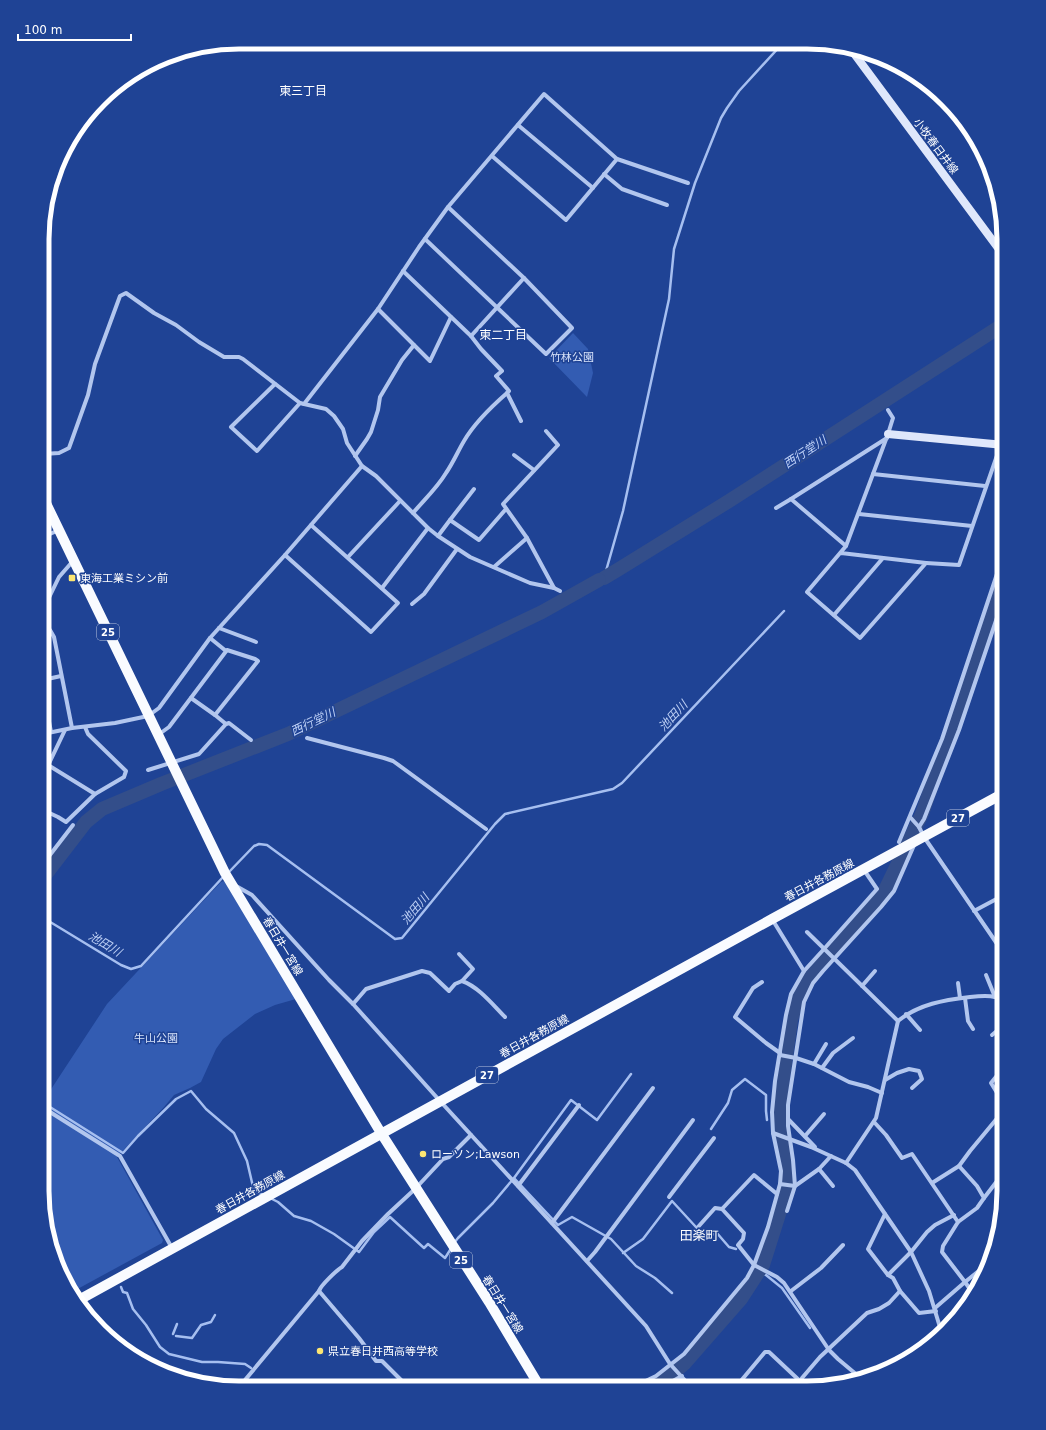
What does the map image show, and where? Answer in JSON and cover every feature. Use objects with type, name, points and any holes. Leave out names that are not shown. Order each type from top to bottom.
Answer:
[{"type":"main road","name":"小牧春日井線","points":[[855,55],[997,247]]},
{"type":"main road","points":[[888,436],[997,445]]},
{"type":"main road","name":"春日井一宮線","points":[[49,509],[148,716],[229,879],[415,1189],[488,1302],[536,1381]]},
{"type":"main road","name":"春日井各務原線","points":[[82,1298],[381,1133],[864,870],[898,847],[918,840],[997,797]]},
{"type":"street","points":[[275,384],[231,427],[258,451],[302,403],[378,309],[448,207],[544,94],[617,159],[688,183]]},
{"type":"street","points":[[518,125],[593,188]]},
{"type":"street","points":[[492,156],[566,220],[617,159]]},
{"type":"street","points":[[604,174],[622,189],[667,205]]},
{"type":"street","points":[[425,239],[546,354],[572,328],[524,278],[448,207]]},
{"type":"street","points":[[403,271],[471,336],[481,350],[502,371],[496,376],[509,391],[507,393],[521,421]]},
{"type":"street","points":[[471,336],[524,278]]},
{"type":"street","points":[[49,454],[59,453],[69,448],[88,396],[95,364],[120,296],[126,293],[154,313],[224,357],[238,357],[243,359],[302,403],[326,409],[334,416],[343,429],[347,443],[354,456],[362,466],[376,476],[400,501],[438,536],[470,557],[530,583],[554,588],[560,591]]},
{"type":"street","points":[[378,309],[430,361],[451,317]]},
{"type":"street","points":[[354,456],[371,432],[378,410],[380,397],[402,360],[414,345]]},
{"type":"street","points":[[413,513],[438,485],[477,422],[507,393]]},
{"type":"street","points":[[888,410],[893,418],[888,436],[846,546],[807,592],[860,638],[926,563]]},
{"type":"street","points":[[546,431],[558,445],[503,504],[506,509],[510,511],[527,538],[554,588]]},
{"type":"street","points":[[776,508],[888,436]]},
{"type":"street","points":[[514,455],[534,470]]},
{"type":"street","points":[[841,553],[926,563],[959,565],[985,486],[997,457]]},
{"type":"street","points":[[49,722],[51,732],[115,723],[148,716],[159,708],[210,638],[285,555],[362,466]]},
{"type":"street","points":[[873,474],[985,486]]},
{"type":"street","points":[[438,536],[474,489]]},
{"type":"street","points":[[791,499],[846,546]]},
{"type":"street","points":[[348,557],[400,501]]},
{"type":"street","points":[[450,520],[479,540],[506,509]]},
{"type":"street","points":[[859,514],[972,526]]},
{"type":"street","points":[[285,555],[372,632],[398,603],[311,525]]},
{"type":"street","points":[[382,588],[428,528]]},
{"type":"street","points":[[49,534],[59,530]]},
{"type":"street","points":[[494,567],[527,538]]},
{"type":"street","points":[[412,604],[424,594],[457,549]]},
{"type":"street","points":[[834,615],[883,558]]},
{"type":"street","points":[[49,598],[59,577],[73,560]]},
{"type":"street","points":[[898,847],[942,739],[997,573]]},
{"type":"street","points":[[787,1211],[793,1186],[793,1160],[789,1139],[788,1105],[794,1058],[804,1002],[813,983],[894,891],[918,840],[919,827],[924,819],[959,730],[997,618]]},
{"type":"street","points":[[220,628],[256,642]]},
{"type":"street","points":[[49,630],[54,637],[72,728]]},
{"type":"street","points":[[210,638],[226,651],[227,650],[258,661],[215,715]]},
{"type":"street","points":[[158,735],[168,727],[226,651]]},
{"type":"street","points":[[49,679],[61,676]]},
{"type":"street","points":[[191,698],[226,724],[228,723],[251,740]]},
{"type":"street","points":[[148,770],[173,764],[199,754],[226,724]]},
{"type":"street","points":[[49,813],[66,822],[95,794],[124,777],[126,771],[88,734],[85,727]]},
{"type":"street","points":[[49,763],[65,730]]},
{"type":"street","points":[[307,738],[393,761],[486,829]]},
{"type":"street","points":[[49,766],[95,794]]},
{"type":"street","points":[[910,817],[919,827]]},
{"type":"street","points":[[49,856],[73,825]]},
{"type":"street","points":[[918,840],[974,911],[997,944]]},
{"type":"street","points":[[646,1381],[672,1366],[684,1354],[698,1339],[755,1266],[777,1194],[782,1184],[772,1112],[775,1081],[791,994],[804,971],[826,950],[877,890],[864,870]]},
{"type":"street","points":[[229,879],[252,895],[587,1261],[646,1326],[672,1366],[686,1381]]},
{"type":"street","points":[[974,911],[997,899]]},
{"type":"street","points":[[772,919],[804,971]]},
{"type":"street","points":[[807,932],[898,1021]]},
{"type":"street","points":[[353,1004],[366,989],[422,971],[430,973],[449,992],[473,969],[459,954]]},
{"type":"street","points":[[862,986],[875,971]]},
{"type":"street","points":[[846,1163],[874,1122],[898,1021],[906,1014],[928,1004],[960,998],[995,997],[986,975]]},
{"type":"street","points":[[462,981],[469,984],[488,1000],[505,1018]]},
{"type":"street","points":[[762,982],[753,988],[735,1017],[781,1055],[814,1064],[849,1082],[882,1093]]},
{"type":"street","points":[[958,983],[960,998]]},
{"type":"street","points":[[966,998],[968,1021],[973,1029]]},
{"type":"street","points":[[906,1014],[920,1030]]},
{"type":"street","points":[[992,1035],[997,1031]]},
{"type":"street","points":[[822,1068],[833,1053],[853,1038]]},
{"type":"street","points":[[814,1064],[826,1044]]},
{"type":"street","points":[[885,1080],[896,1073],[909,1069],[919,1071],[922,1079],[912,1088]]},
{"type":"street","points":[[997,1075],[990,1083],[997,1094]]},
{"type":"street","points":[[552,1223],[653,1088]]},
{"type":"street","points":[[518,1186],[578,1105]]},
{"type":"street","points":[[49,1110],[120,1156],[172,1248]]},
{"type":"street","points":[[805,1136],[824,1114]]},
{"type":"street","points":[[788,1118],[816,1149]]},
{"type":"street","points":[[932,1183],[959,1166],[997,1119]]},
{"type":"street","points":[[587,1261],[693,1120]]},
{"type":"street","points":[[874,1122],[886,1135],[902,1158],[912,1154],[958,1222]]},
{"type":"street","points":[[776,1134],[816,1149],[846,1163],[855,1170],[911,1252],[929,1291],[940,1326]]},
{"type":"street","points":[[244,1381],[321,1286],[331,1278],[338,1269],[342,1267],[362,1241],[443,1159],[449,1157],[471,1135]]},
{"type":"street","points":[[669,1197],[714,1138]]},
{"type":"street","points":[[782,1184],[793,1186],[819,1169],[831,1156]]},
{"type":"street","points":[[959,1166],[977,1186],[984,1198]]},
{"type":"street","points":[[819,1169],[833,1186]]},
{"type":"street","points":[[722,1209],[754,1175],[777,1194]]},
{"type":"street","points":[[970,1289],[942,1252],[943,1246],[958,1222],[977,1208],[997,1181]]},
{"type":"street","points":[[698,1227],[715,1208],[722,1209],[744,1233],[743,1239],[738,1245],[755,1266],[777,1277],[791,1292],[829,1350],[857,1375]]},
{"type":"street","points":[[885,1214],[868,1249],[888,1275],[893,1278],[900,1291],[919,1313],[935,1310],[980,1270]]},
{"type":"street","points":[[888,1275],[911,1252],[927,1232],[935,1225],[954,1215]]},
{"type":"street","points":[[791,1292],[821,1268],[843,1245]]},
{"type":"street","points":[[319,1290],[376,1361],[382,1361],[402,1381]]},
{"type":"street","points":[[801,1381],[802,1378],[829,1350],[867,1313],[879,1309],[889,1303],[900,1291]]},
{"type":"street","points":[[741,1381],[765,1352],[769,1352],[800,1381]]},
{"type":"street","points":[[672,1381],[681,1376]]},
{"type":"green space","name":"竹林公園","points":[[573,333],[588,349],[593,373],[587,397],[549,358]]},
{"type":"green space","name":"牛山公園","points":[[224,881],[296,999],[275,1005],[255,1014],[223,1039],[216,1049],[201,1082],[174,1095],[117,1157],[163,1240],[162,1243],[76,1290],[63,1264],[55,1240],[49,1204],[49,1092],[107,1004],[221,882]]},
{"type":"waterway","points":[[599,580],[604,578],[623,511],[669,299],[674,249],[695,183],[721,118],[727,108],[739,91],[777,49]]},
{"type":"waterway","name":"西行堂川","points":[[604,578],[729,501],[997,329]]},
{"type":"waterway","name":"西行堂川","points":[[49,870],[86,822],[102,809],[288,734],[542,612],[599,580]]},
{"type":"waterway","points":[[661,1381],[685,1363],[741,1299],[763,1265],[787,1189],[788,1175],[779,1108],[791,1020],[798,998],[807,980],[864,917],[884,892],[922,814],[997,595]]},
{"type":"waterway","name":"池田川","points":[[228,873],[254,846],[259,844],[267,845],[395,939],[402,938],[495,824],[505,814],[613,789],[622,783],[784,611]]},
{"type":"waterway","name":"池田川","points":[[49,921],[121,965],[131,969],[141,966],[224,876]]},
{"type":"waterway","points":[[454,1243],[493,1203],[514,1178],[571,1100],[597,1120],[631,1074]]},
{"type":"waterway","points":[[711,1129],[728,1103],[732,1090],[745,1079],[766,1095],[767,1120]]},
{"type":"waterway","points":[[49,1106],[123,1153],[138,1136],[176,1099],[191,1091],[206,1109],[234,1133],[247,1161],[254,1191],[264,1195]]},
{"type":"waterway","points":[[514,1178],[558,1225],[572,1217],[611,1239],[636,1266],[655,1278],[672,1293]]},
{"type":"waterway","points":[[270,1198],[278,1202],[294,1216],[311,1221],[334,1234],[359,1252],[374,1232],[390,1217],[424,1248],[428,1244],[445,1258],[452,1247]]},
{"type":"waterway","points":[[623,1253],[643,1239],[672,1201],[707,1239],[716,1232],[729,1247],[736,1249]]},
{"type":"waterway","points":[[758,1273],[766,1275],[782,1288],[810,1328]]},
{"type":"waterway","points":[[121,1287],[123,1292],[127,1293],[133,1309],[146,1325],[160,1347],[169,1354],[202,1362],[245,1364],[251,1368]]},
{"type":"waterway","points":[[176,1336],[192,1338],[201,1325],[211,1322],[215,1315]]},
{"type":"waterway","points":[[173,1334],[177,1324]]},
{"type":"place","name":"東海工業ミシン前","points":[[72,578]]},
{"type":"place","name":"ローソン;Lawson","points":[[423,1154]]},
{"type":"place","name":"県立春日井西高等学校","points":[[320,1351]]},
{"type":"district","name":"東三丁目","points":[[303,91]]},
{"type":"district","name":"東二丁目","points":[[503,335]]},
{"type":"district","name":"田楽町","points":[[699,1235]]}]
